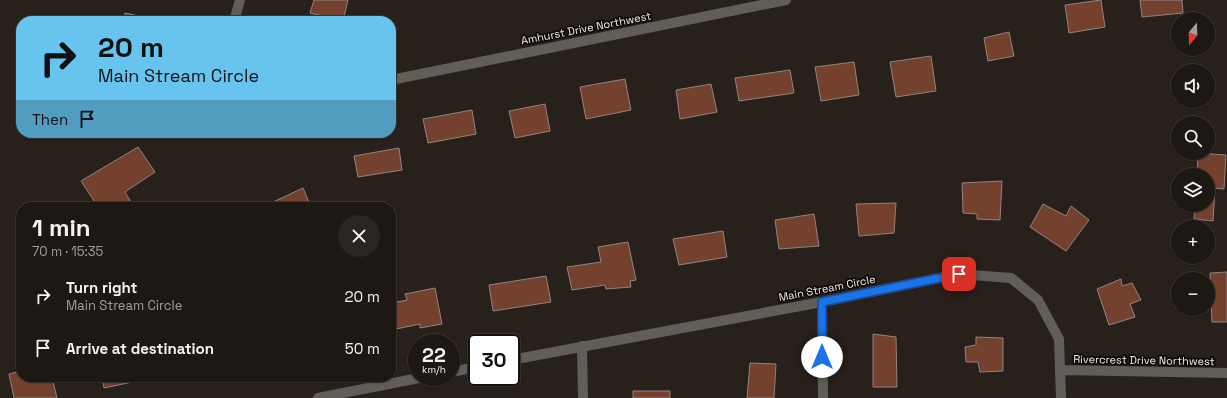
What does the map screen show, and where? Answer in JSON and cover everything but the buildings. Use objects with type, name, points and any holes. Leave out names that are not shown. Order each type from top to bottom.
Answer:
[{"type":"street","points":[[235,16],[240,0]]},
{"type":"street","name":"Amhurst Drive Northwest","points":[[396,79],[786,0]]},
{"type":"street","name":"Main Stream Circle","points":[[520,358],[822,302],[959,274],[1011,278],[1038,300],[1059,339],[1061,398]]},
{"type":"street","points":[[822,302],[823,398]]},
{"type":"street","points":[[582,346],[584,398]]},
{"type":"street","name":"Rivercrest Drive Northwest","points":[[1060,370],[1227,373]]},
{"type":"street","points":[[318,398],[348,395],[408,381]]},
{"type":"route","points":[[822,357],[822,302],[959,274]]}]
